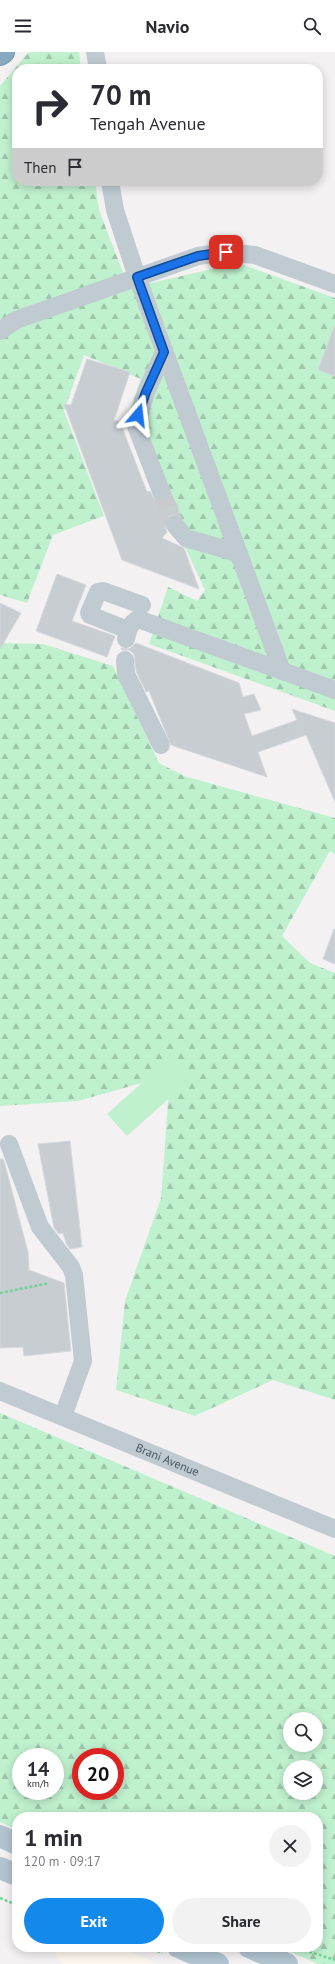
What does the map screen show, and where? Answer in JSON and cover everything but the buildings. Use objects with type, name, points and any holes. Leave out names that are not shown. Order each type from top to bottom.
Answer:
[{"type":"main road","points":[[0,1836],[12,1842]]},
{"type":"main road","points":[[0,1868],[12,1873]]},
{"type":"main road","points":[[0,1880],[12,1884]]},
{"type":"main road","points":[[190,1952],[218,1964]]},
{"type":"main road","points":[[260,1952],[287,1964]]},
{"type":"lane","points":[[95,52],[97,64]]},
{"type":"lane","points":[[111,186],[115,210],[137,277],[282,671]]},
{"type":"lane","points":[[0,331],[16,320],[137,277],[198,256],[226,252],[255,254],[335,284]]},
{"type":"lane","points":[[161,491],[136,426],[146,392],[164,352]]},
{"type":"lane","points":[[175,525],[186,538],[238,553]]},
{"type":"lane","points":[[142,605],[103,591],[95,594],[89,613],[90,615],[127,635],[133,622],[138,619],[150,622],[335,690]]},
{"type":"lane","points":[[125,660],[126,674],[162,746]]},
{"type":"lane","points":[[9,1144],[40,1227],[70,1267],[74,1275],[83,1361],[63,1416]]},
{"type":"lane","name":"Brani Avenue","points":[[0,1391],[335,1529]]},
{"type":"path","points":[[0,1293],[49,1283]]},
{"type":"path","points":[[0,1898],[12,1903]]},
{"type":"path","points":[[310,1952],[335,1960]]},
{"type":"shaded area","points":[[55,1952],[130,1952],[157,1964],[62,1964]]},
{"type":"green space","points":[[29,52],[79,52],[80,64],[19,64]]},
{"type":"green space","points":[[12,72],[12,186],[96,186],[99,210],[129,288],[238,263],[335,298],[335,711],[149,644],[168,587],[197,601],[205,590],[126,420],[141,379],[84,355],[64,411],[104,516],[53,535],[27,603],[0,595],[0,86]]},
{"type":"green space","points":[[0,643],[43,644],[113,666],[159,763],[184,776],[335,818],[335,854],[330,851],[282,936],[310,963],[335,973],[335,1400],[273,1380],[195,1416],[116,1390],[125,1301],[161,1198],[170,1075],[78,1101],[0,1106]]},
{"type":"green space","points":[[173,1055],[193,1077],[127,1136],[107,1114]]},
{"type":"green space","points":[[0,1413],[335,1556],[335,1964],[318,1964],[291,1952],[323,1952],[323,1812],[12,1812],[12,1828],[0,1822]]},
{"type":"tunnel","points":[[161,491],[175,525]]},
{"type":"route","points":[[138,415],[146,392],[164,352],[137,277],[198,256],[226,252]]}]
